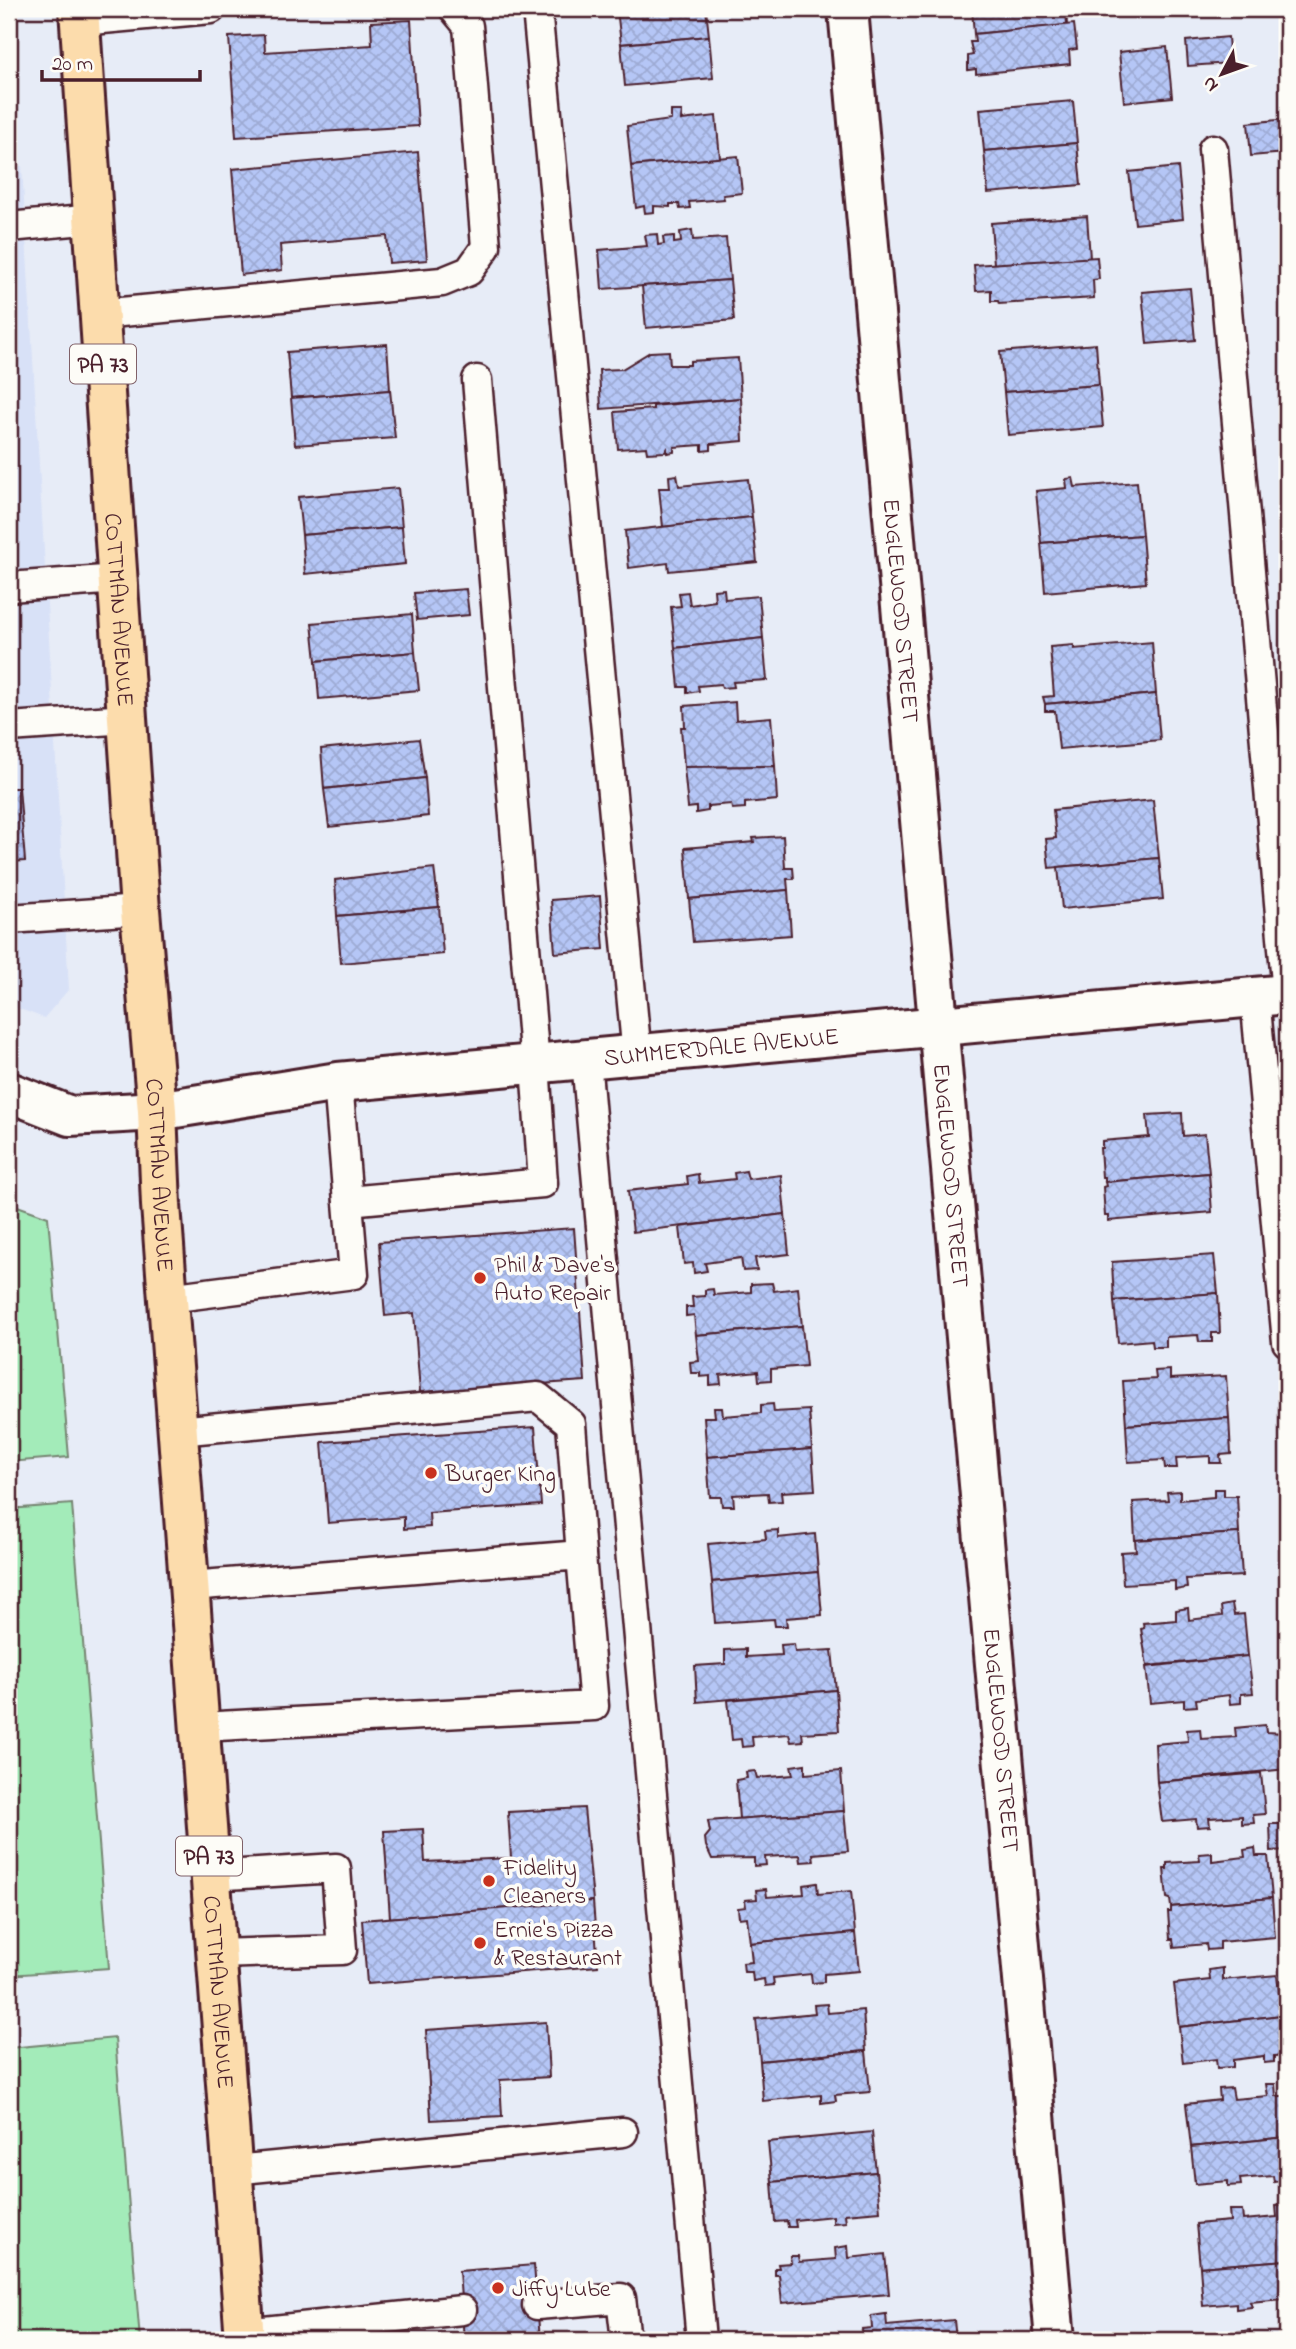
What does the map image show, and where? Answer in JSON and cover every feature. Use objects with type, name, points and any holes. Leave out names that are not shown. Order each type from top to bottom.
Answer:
[{"type":"main road","name":"COTTMAN AVENUE","points":[[80,15],[168,1298],[245,2336]]},
{"type":"street","name":"ENGLEWOOD STREET","points":[[848,9],[1055,2340]]},
{"type":"street","name":"SUMMERDALE AVENUE","points":[[9,1092],[70,1116],[157,1111],[338,1082],[1276,995]]},
{"type":"lane","points":[[80,15],[211,9]]},
{"type":"lane","points":[[100,314],[442,282],[468,271],[486,247],[468,26],[454,9]]},
{"type":"lane","points":[[537,9],[637,1056]]},
{"type":"lane","points":[[1213,149],[1276,995],[1287,1342]]},
{"type":"lane","points":[[9,227],[94,219]]},
{"type":"lane","points":[[348,1201],[543,1183],[477,380]]},
{"type":"lane","points":[[9,587],[118,579]]},
{"type":"lane","points":[[9,727],[128,719]]},
{"type":"lane","points":[[9,919],[141,910]]},
{"type":"lane","points":[[586,1060],[701,2340]]},
{"type":"lane","points":[[168,1298],[354,1274],[338,1082]]},
{"type":"lane","points":[[178,1431],[538,1397],[571,1424],[594,1706],[200,1727]]},
{"type":"lane","points":[[190,1586],[581,1555]]},
{"type":"lane","points":[[211,1876],[336,1868],[342,1950],[217,1954]]},
{"type":"lane","points":[[233,2170],[623,2133]]},
{"type":"lane","points":[[537,2305],[621,2298],[626,2340]]},
{"type":"lane","points":[[245,2336],[416,2327],[461,2310]]},
{"type":"shaded area","points":[[22,166],[69,989],[44,1018],[9,1005],[9,167]]},
{"type":"green space","points":[[9,1203],[48,1217],[69,1457],[9,1462]]},
{"type":"green space","points":[[72,1504],[109,1968],[9,1975],[9,1509]]},
{"type":"green space","points":[[115,2038],[140,2340],[9,2340],[9,2048]]},
{"type":"building","points":[[617,9],[706,9],[709,36],[621,44]]},
{"type":"building","points":[[972,9],[1066,9],[1067,25],[974,34]]},
{"type":"building","points":[[1277,9],[1287,9],[1287,22],[1278,23]]},
{"type":"building","points":[[411,20],[418,126],[236,137],[229,37],[264,35],[265,52],[372,45],[371,22]]},
{"type":"building","points":[[1074,24],[1077,49],[1069,50],[1070,64],[976,74],[976,69],[968,70],[968,56],[973,55],[970,42],[975,42],[974,34]]},
{"type":"building","points":[[709,36],[713,78],[625,86],[621,44]]},
{"type":"building","points":[[1228,37],[1230,63],[1188,66],[1186,41]]},
{"type":"building","points":[[1167,47],[1172,97],[1124,102],[1119,52]]},
{"type":"building","points":[[1073,101],[1077,143],[984,151],[980,109]]},
{"type":"building","points":[[671,111],[682,111],[681,120],[716,116],[720,158],[631,166],[627,126],[671,120]]},
{"type":"building","points":[[1287,119],[1287,153],[1251,156],[1248,123]]},
{"type":"building","points":[[1077,143],[1081,185],[988,193],[984,151]]},
{"type":"building","points":[[418,152],[427,260],[389,263],[387,236],[280,245],[282,270],[241,275],[232,169]]},
{"type":"building","points":[[738,156],[742,193],[723,195],[724,199],[689,202],[690,208],[680,209],[679,204],[670,204],[670,207],[654,206],[654,212],[645,213],[644,206],[636,208],[631,166]]},
{"type":"building","points":[[1178,167],[1183,219],[1135,224],[1129,172]]},
{"type":"building","points":[[1087,216],[1090,258],[994,264],[991,223]]},
{"type":"building","points":[[692,230],[693,240],[726,238],[730,280],[602,289],[599,250],[647,246],[645,235],[657,234],[658,245],[664,244],[663,237],[674,236],[674,243],[681,242],[680,232]]},
{"type":"building","points":[[1097,257],[1099,279],[1093,280],[1094,298],[999,304],[998,301],[991,301],[991,290],[976,291],[974,265]]},
{"type":"building","points":[[730,280],[734,320],[646,328],[642,286]]},
{"type":"building","points":[[1190,288],[1195,340],[1147,344],[1142,292]]},
{"type":"building","points":[[387,344],[390,390],[291,398],[287,352]]},
{"type":"building","points":[[1096,344],[1099,385],[1004,392],[1000,352]]},
{"type":"building","points":[[669,351],[670,365],[738,358],[741,398],[601,409],[599,370],[622,369],[650,352]]},
{"type":"building","points":[[1099,385],[1103,427],[1008,435],[1004,392]]},
{"type":"building","points":[[390,390],[395,438],[295,445],[291,398]]},
{"type":"building","points":[[741,398],[743,441],[711,444],[711,450],[702,451],[702,445],[674,447],[674,452],[667,453],[667,449],[665,452],[647,453],[646,447],[618,449],[615,412]]},
{"type":"building","points":[[677,475],[679,486],[748,479],[752,517],[663,527],[659,488],[670,488],[669,476]]},
{"type":"building","points":[[1073,478],[1075,487],[1137,482],[1142,535],[1041,543],[1036,491],[1067,488],[1066,479]]},
{"type":"building","points":[[398,488],[402,527],[302,535],[298,497]]},
{"type":"building","points":[[752,517],[757,562],[669,571],[668,563],[629,568],[625,531]]},
{"type":"building","points":[[402,527],[405,564],[305,574],[302,535]]},
{"type":"building","points":[[1142,535],[1146,583],[1045,592],[1041,543]]},
{"type":"building","points":[[466,589],[469,615],[417,620],[414,593]]},
{"type":"building","points":[[724,589],[725,599],[759,596],[763,638],[675,648],[671,607],[681,606],[679,593],[688,592],[690,605],[715,601],[714,590]]},
{"type":"building","points":[[412,614],[415,652],[316,661],[312,623]]},
{"type":"building","points":[[763,638],[767,680],[733,682],[734,687],[722,688],[721,684],[698,686],[699,691],[687,693],[687,687],[679,687],[675,648]]},
{"type":"building","points":[[1152,642],[1156,694],[1045,704],[1043,697],[1054,696],[1050,647],[1074,645],[1074,649]]},
{"type":"building","points":[[415,652],[419,690],[319,699],[316,661]]},
{"type":"building","points":[[1156,694],[1160,740],[1059,749],[1055,711],[1045,711],[1045,704]]},
{"type":"building","points":[[735,702],[736,720],[771,717],[775,766],[684,767],[681,727],[685,727],[684,706]]},
{"type":"building","points":[[419,739],[425,778],[324,789],[321,749]]},
{"type":"building","points":[[775,766],[777,800],[745,803],[745,808],[732,809],[731,804],[708,806],[708,811],[696,813],[696,807],[688,808],[684,767]]},
{"type":"building","points":[[425,778],[428,816],[329,827],[324,789]]},
{"type":"building","points":[[9,788],[19,788],[25,861],[9,862]]},
{"type":"building","points":[[1153,800],[1159,858],[1049,868],[1046,839],[1056,838],[1053,810]]},
{"type":"building","points":[[783,836],[785,868],[793,868],[794,879],[787,879],[788,890],[689,899],[685,848],[754,842],[753,838]]},
{"type":"building","points":[[1159,858],[1163,899],[1062,909],[1058,867]]},
{"type":"building","points":[[434,868],[439,907],[337,916],[335,880]]},
{"type":"building","points":[[788,890],[791,935],[693,942],[689,899]]},
{"type":"building","points":[[600,896],[604,949],[555,953],[551,900]]},
{"type":"building","points":[[439,907],[443,954],[341,963],[337,916]]},
{"type":"building","points":[[1182,1113],[1183,1136],[1205,1134],[1209,1173],[1105,1182],[1105,1177],[1102,1177],[1102,1141],[1149,1137],[1147,1115]]},
{"type":"building","points":[[746,1171],[748,1179],[781,1175],[785,1214],[633,1232],[628,1191],[688,1184],[687,1176],[698,1174],[699,1183],[735,1179],[734,1173]]},
{"type":"building","points":[[1209,1173],[1212,1212],[1108,1221],[1108,1216],[1105,1216],[1105,1182]]},
{"type":"building","points":[[785,1214],[789,1254],[755,1258],[757,1270],[743,1271],[741,1258],[705,1263],[707,1271],[694,1273],[693,1263],[684,1264],[680,1227]]},
{"type":"building","name":"Phil & Dave's Auto Repair","points":[[574,1228],[585,1381],[420,1392],[414,1313],[385,1316],[379,1242]]},
{"type":"building","points":[[1214,1255],[1218,1293],[1114,1301],[1112,1262]]},
{"type":"building","points":[[772,1283],[774,1291],[798,1288],[802,1326],[696,1335],[694,1315],[686,1316],[686,1307],[693,1307],[692,1297],[705,1296],[705,1290],[713,1289],[714,1295],[751,1292],[751,1284]]},
{"type":"building","points":[[1218,1293],[1220,1333],[1212,1333],[1212,1342],[1199,1342],[1198,1335],[1166,1337],[1166,1347],[1153,1347],[1152,1340],[1118,1343],[1114,1301]]},
{"type":"building","points":[[802,1326],[806,1366],[771,1369],[771,1380],[759,1381],[758,1371],[720,1375],[721,1384],[710,1385],[710,1376],[700,1377],[700,1373],[691,1373],[690,1362],[699,1361],[696,1335]]},
{"type":"building","points":[[1170,1370],[1170,1379],[1226,1376],[1229,1418],[1126,1425],[1123,1381],[1156,1379],[1155,1371]]},
{"type":"building","points":[[773,1404],[774,1412],[809,1410],[812,1449],[707,1457],[704,1417],[715,1417],[714,1408],[722,1408],[723,1416],[761,1413],[761,1405]]},
{"type":"building","points":[[1229,1418],[1231,1454],[1220,1455],[1221,1463],[1210,1463],[1210,1456],[1176,1458],[1177,1468],[1165,1468],[1164,1460],[1128,1462],[1126,1425]]},
{"type":"building","name":"Burger King","points":[[535,1427],[541,1505],[429,1513],[430,1527],[404,1529],[404,1517],[328,1523],[322,1442]]},
{"type":"building","points":[[812,1449],[815,1490],[781,1492],[782,1501],[769,1502],[768,1493],[733,1495],[734,1506],[722,1506],[721,1497],[710,1497],[707,1457]]},
{"type":"building","points":[[1214,1489],[1224,1489],[1224,1496],[1237,1496],[1239,1533],[1135,1540],[1133,1502],[1168,1500],[1167,1492],[1180,1491],[1180,1500],[1214,1497]]},
{"type":"building","points":[[778,1530],[778,1538],[815,1534],[818,1572],[712,1582],[708,1544],[766,1539],[765,1531]]},
{"type":"building","points":[[1239,1533],[1242,1576],[1186,1579],[1187,1588],[1175,1590],[1175,1581],[1123,1584],[1121,1552],[1136,1551],[1135,1540]]},
{"type":"building","points":[[818,1572],[822,1615],[786,1618],[787,1626],[775,1626],[774,1619],[715,1623],[712,1582]]},
{"type":"building","points":[[1232,1604],[1234,1615],[1244,1614],[1248,1656],[1147,1666],[1141,1629],[1144,1628],[1143,1623],[1176,1620],[1176,1610],[1188,1608],[1189,1620],[1222,1616],[1221,1606]]},
{"type":"building","points":[[794,1644],[795,1652],[832,1650],[836,1690],[697,1702],[695,1666],[725,1664],[725,1650],[746,1649],[746,1657],[782,1655],[781,1645]]},
{"type":"building","points":[[1248,1656],[1253,1693],[1241,1694],[1241,1703],[1230,1704],[1229,1695],[1196,1699],[1197,1706],[1184,1707],[1184,1700],[1150,1703],[1146,1667]]},
{"type":"building","points":[[836,1690],[839,1731],[802,1733],[803,1741],[791,1742],[789,1734],[752,1737],[753,1746],[742,1747],[741,1739],[732,1740],[728,1700]]},
{"type":"building","points":[[1265,1725],[1266,1732],[1285,1733],[1287,1769],[1157,1782],[1155,1744],[1188,1741],[1187,1730],[1200,1729],[1201,1739],[1236,1737],[1235,1728]]},
{"type":"building","points":[[805,1764],[805,1774],[841,1771],[844,1811],[739,1819],[736,1780],[747,1778],[746,1772],[755,1771],[757,1778],[793,1775],[791,1766]]},
{"type":"building","points":[[1261,1773],[1265,1814],[1253,1815],[1254,1823],[1242,1824],[1242,1816],[1209,1818],[1210,1826],[1197,1827],[1196,1819],[1162,1822],[1157,1782]]},
{"type":"building","name":"Fidelity Cleaners","points":[[584,1808],[593,1901],[390,1918],[384,1831],[423,1829],[425,1862],[511,1858],[508,1812]]},
{"type":"building","points":[[844,1811],[848,1851],[813,1854],[814,1861],[801,1862],[800,1855],[765,1857],[766,1865],[754,1866],[754,1858],[712,1859],[706,1846],[705,1838],[710,1832],[708,1821]]},
{"type":"building","points":[[1270,1824],[1287,1824],[1287,1850],[1271,1851]]},
{"type":"building","points":[[1255,1848],[1256,1856],[1268,1856],[1272,1898],[1171,1907],[1170,1899],[1167,1898],[1164,1869],[1167,1869],[1167,1863],[1200,1861],[1199,1854],[1212,1853],[1212,1861],[1245,1857],[1244,1850]]},
{"type":"building","points":[[817,1883],[818,1894],[851,1891],[855,1933],[750,1943],[747,1917],[739,1918],[738,1908],[746,1907],[745,1900],[757,1899],[756,1890],[766,1889],[767,1897],[804,1894],[803,1885]]},
{"type":"building","points":[[1272,1898],[1275,1937],[1220,1942],[1220,1949],[1207,1950],[1206,1944],[1174,1947],[1173,1939],[1170,1939],[1168,1912],[1171,1912],[1171,1907]]},
{"type":"building","name":"Ernie's Pizza & Restaurant","points":[[593,1901],[598,1966],[367,1984],[362,1920]]},
{"type":"building","points":[[855,1933],[859,1971],[824,1974],[824,1982],[812,1983],[811,1974],[773,1978],[774,1985],[765,1986],[764,1979],[753,1981],[752,1972],[744,1972],[743,1963],[752,1962],[750,1943]]},
{"type":"building","points":[[1223,1968],[1223,1980],[1277,1975],[1282,2015],[1179,2027],[1174,1984],[1210,1980],[1209,1970]]},
{"type":"building","points":[[827,2004],[828,2013],[863,2010],[866,2051],[760,2061],[756,2019],[815,2013],[814,2005]]},
{"type":"building","points":[[1282,2015],[1287,2055],[1274,2056],[1274,2062],[1264,2063],[1264,2056],[1233,2060],[1233,2067],[1217,2068],[1216,2059],[1183,2063],[1179,2027]]},
{"type":"building","points":[[546,2022],[549,2077],[500,2080],[502,2116],[431,2120],[426,2030]]},
{"type":"building","points":[[866,2051],[870,2092],[835,2095],[836,2101],[821,2103],[821,2095],[763,2101],[760,2061]]},
{"type":"building","points":[[1266,2084],[1275,2084],[1276,2096],[1287,2096],[1287,2137],[1191,2147],[1186,2104],[1220,2100],[1219,2089],[1232,2088],[1234,2099],[1268,2096]]},
{"type":"building","points":[[872,2132],[876,2172],[772,2182],[768,2142]]},
{"type":"building","points":[[1287,2137],[1285,2180],[1274,2182],[1273,2176],[1240,2179],[1241,2185],[1228,2186],[1228,2181],[1195,2184],[1191,2147]]},
{"type":"building","points":[[876,2172],[880,2211],[845,2214],[846,2222],[833,2223],[833,2216],[795,2220],[796,2227],[788,2227],[787,2221],[775,2222],[772,2182]]},
{"type":"building","points":[[1285,2205],[1287,2260],[1200,2267],[1196,2224],[1230,2221],[1229,2210],[1242,2210],[1243,2220],[1277,2217],[1276,2206]]},
{"type":"building","points":[[848,2246],[849,2258],[885,2254],[889,2294],[782,2303],[779,2275],[775,2275],[778,2264],[791,2263],[790,2256],[798,2256],[799,2262],[836,2259],[835,2248]]},
{"type":"building","points":[[1287,2260],[1287,2303],[1284,2304],[1284,2299],[1250,2302],[1252,2307],[1236,2309],[1236,2303],[1203,2306],[1200,2267]]},
{"type":"building","name":"Jiffy Lube","points":[[534,2265],[540,2340],[464,2340],[459,2271]]},
{"type":"building","points":[[886,2314],[887,2326],[954,2320],[956,2340],[863,2340],[862,2329],[872,2328],[871,2316]]},
{"type":"building","points":[[1250,2330],[1250,2340],[1237,2340],[1237,2332]]},
{"type":"place","name":"Phil & Dave's Auto Repair","points":[[480,1278]]},
{"type":"place","name":"Burger King","points":[[431,1473]]},
{"type":"place","name":"Fidelity Cleaners","points":[[489,1881]]},
{"type":"place","name":"Ernie's Pizza & Restaurant","points":[[480,1943]]},
{"type":"place","name":"Jiffy Lube","points":[[498,2288]]}]
